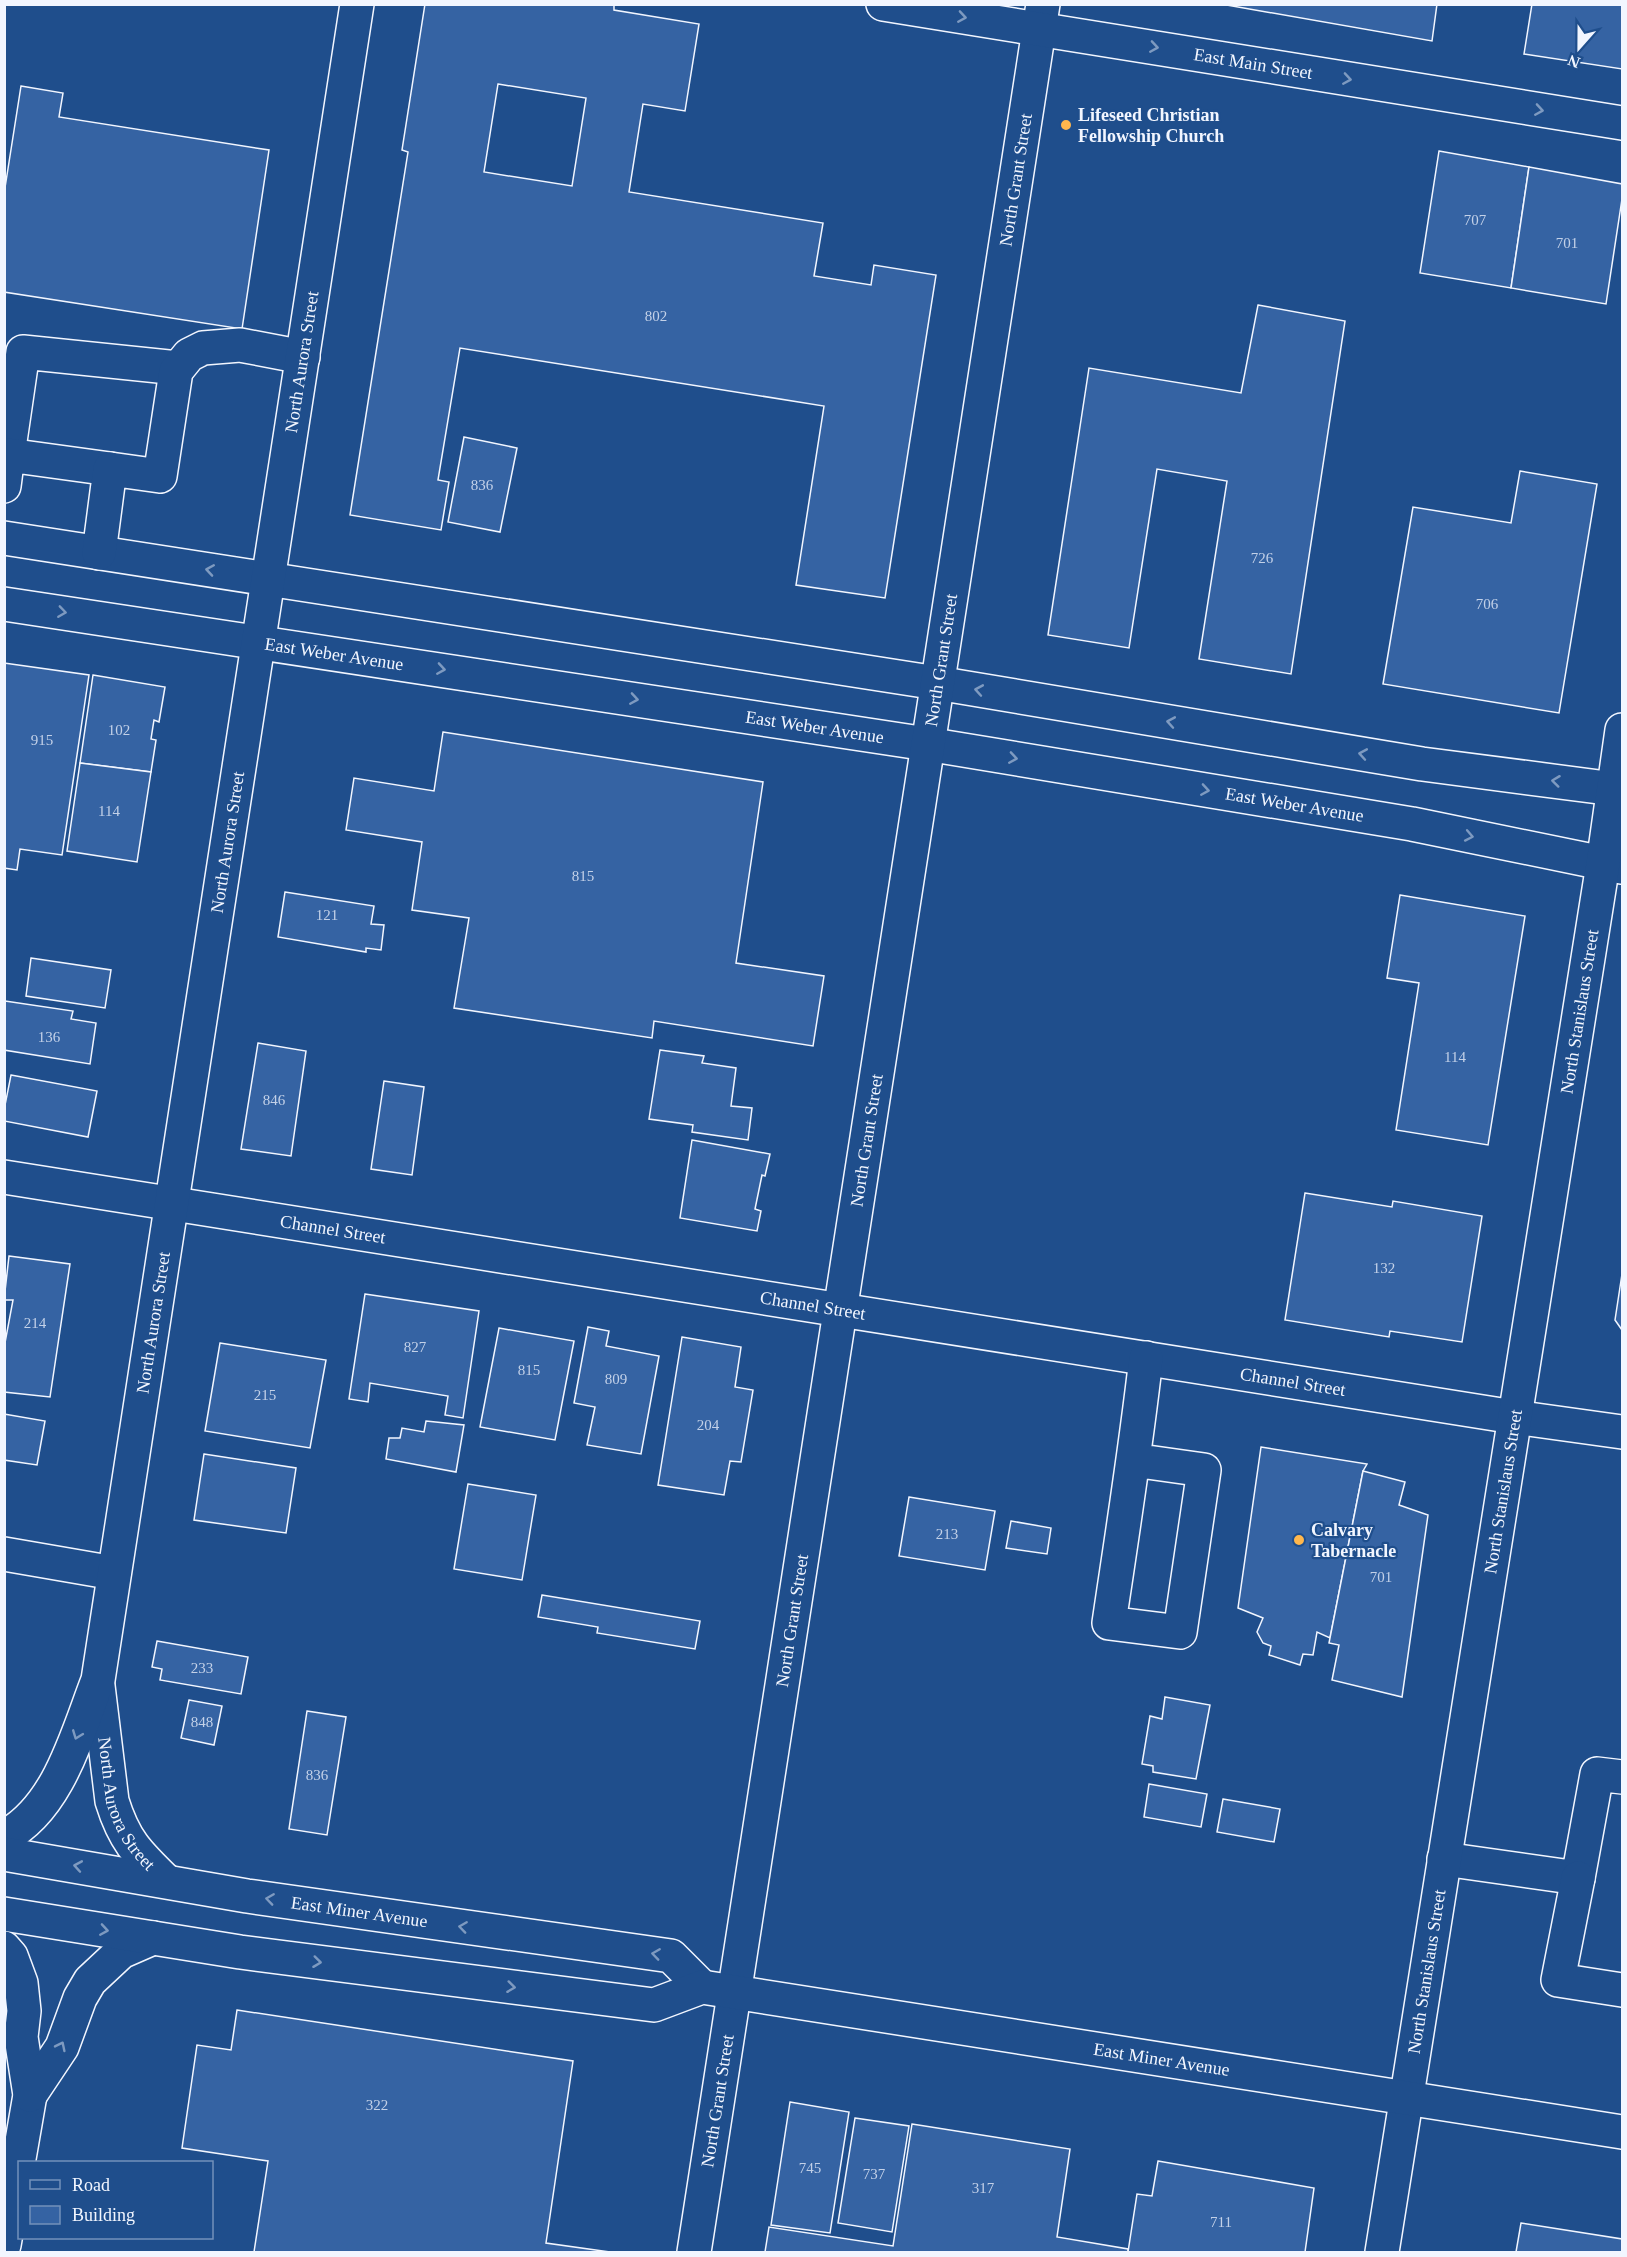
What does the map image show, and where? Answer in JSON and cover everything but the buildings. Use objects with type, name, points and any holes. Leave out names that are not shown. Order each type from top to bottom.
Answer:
[{"type":"street","name":"North Aurora Street","points":[[4,1837],[17,1831],[44,1802],[62,1770],[98,1680],[357,4]]},
{"type":"street","name":"East Main Street","points":[[883,4],[1041,17],[1623,123]]},
{"type":"street","name":"North Grant Street","points":[[694,2253],[1041,17]]},
{"type":"street","points":[[178,368],[23,352],[7,470],[110,469],[160,476],[178,368],[189,355],[203,348],[217,345],[240,345],[303,357]]},
{"type":"street","points":[[99,553],[110,469]]},
{"type":"street","points":[[4,538],[937,683],[1422,764],[1618,789]]},
{"type":"street","name":"East Weber Avenue","points":[[4,604],[927,744],[1412,824],[1613,865]]},
{"type":"street","name":"North Stanislaus Street","points":[[1382,2253],[1514,1417],[1613,865],[1623,730]]},
{"type":"street","name":"Channel Street","points":[[4,1177],[1514,1417],[1623,1432]]},
{"type":"street","points":[[1133,1460],[1204,1470],[1180,1632],[1109,1623],[1146,1358]]},
{"type":"street","points":[[4,1554],[114,1573]]},
{"type":"street","name":"North Aurora Street","points":[[98,1680],[112,1801],[116,1814],[122,1831],[137,1853],[166,1881]]},
{"type":"street","points":[[1623,1777],[1597,1774],[1558,1980],[1623,1990]]},
{"type":"street","name":"East Miner Avenue","points":[[4,1854],[259,1898],[671,1956],[702,1987]]},
{"type":"street","points":[[1444,1859],[1578,1878]]},
{"type":"street","name":"East Miner Avenue","points":[[4,1914],[240,1952],[654,2005],[702,1987],[1623,2132]]},
{"type":"street","points":[[30,2095],[62,2047],[80,1998],[90,1981],[121,1952],[153,1938]]},
{"type":"street","points":[[4,1948],[11,1956],[21,1983],[24,2011],[21,2037],[30,2095],[19,2161]]},
{"type":"street","points":[[4,2245],[18,2164]]},
{"type":"place","name":"Lifeseed Christian Fellowship Church","points":[[1066,125]]},
{"type":"place","name":"Calvary Tabernacle","points":[[1299,1540]]}]
